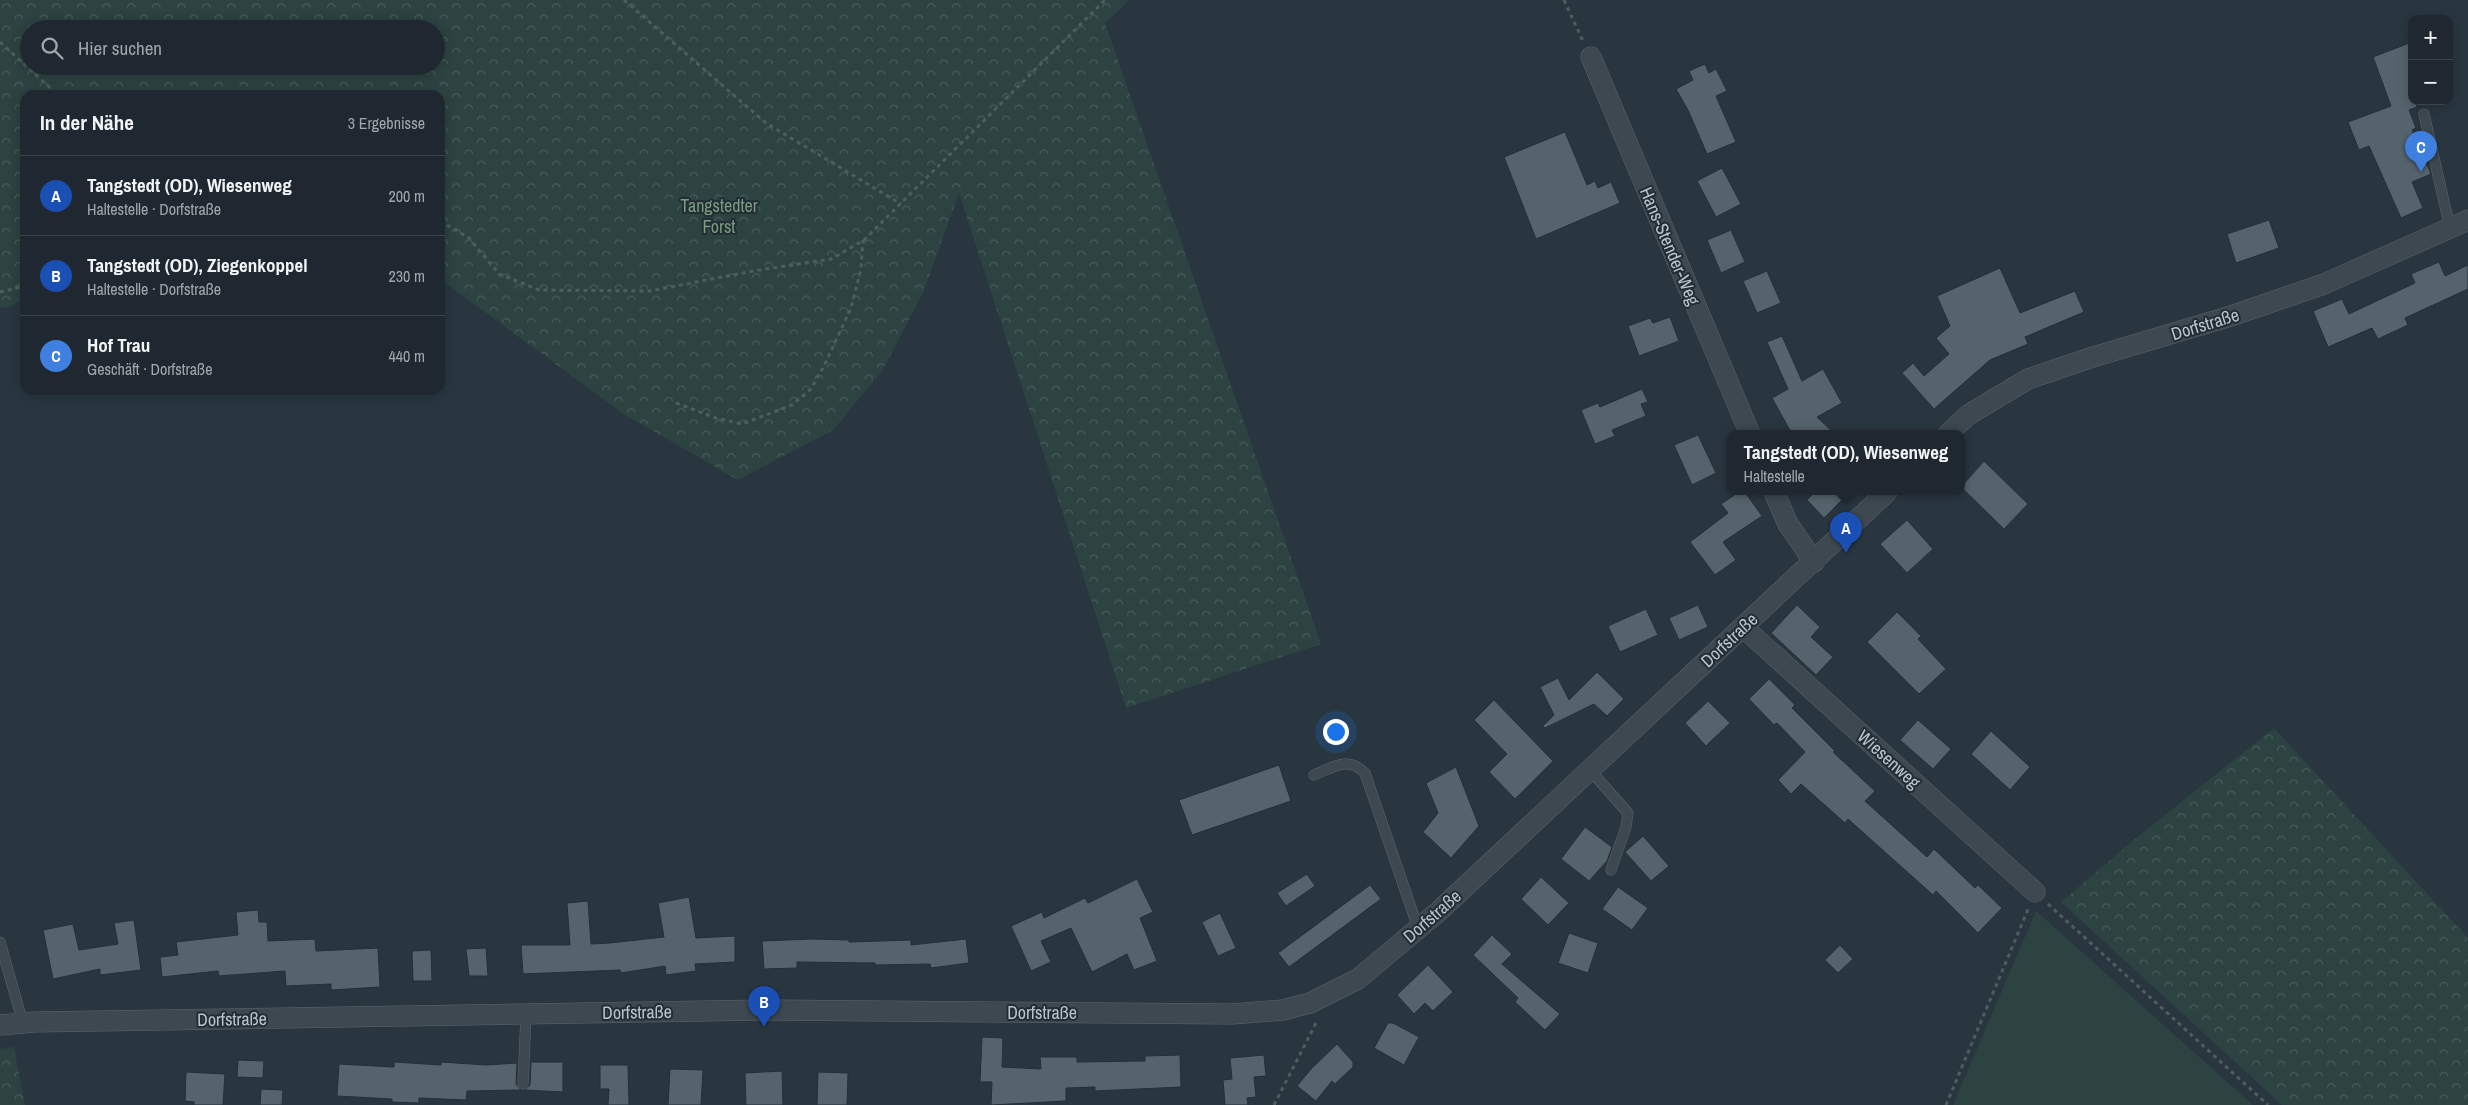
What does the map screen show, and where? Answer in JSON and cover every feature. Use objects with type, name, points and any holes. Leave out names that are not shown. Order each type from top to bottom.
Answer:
[{"type":"street","name":"Hans-Stender-Weg","points":[[1591,57],[1748,430]]},
{"type":"street","name":"Dorfstraße","points":[[1952,430],[1968,415],[2028,379],[2093,357],[2231,316],[2324,284],[2459,224]]},
{"type":"street","points":[[1775,495],[1788,524],[1814,562]]},
{"type":"street","name":"Dorfstraße","points":[[0,1025],[23,1023],[769,1010],[1232,1014],[1283,1010],[1310,1003],[1331,995],[1358,979],[1418,928],[1814,562],[1884,495]]},
{"type":"street","name":"Wiesenweg","points":[[1743,627],[2035,892]]},
{"type":"lane","points":[[2424,114],[2459,224]]},
{"type":"lane","points":[[1314,775],[1343,764],[1356,765],[1365,774],[1418,928]]},
{"type":"lane","points":[[1590,770],[1628,813],[1626,827],[1610,870]]},
{"type":"lane","points":[[0,942],[23,1023]]},
{"type":"lane","points":[[523,1084],[526,1015]]},
{"type":"path","points":[[624,0],[766,123],[901,204]]},
{"type":"path","points":[[445,224],[469,238],[499,274],[540,290],[650,291],[753,271],[831,259],[864,240],[1105,0]]},
{"type":"path","points":[[1564,0],[1591,57]]},
{"type":"path","points":[[0,42],[20,60]]},
{"type":"path","points":[[36,75],[53,90]]},
{"type":"path","points":[[676,403],[716,418],[742,424],[792,405],[811,390],[851,308],[861,269],[864,240]]},
{"type":"path","points":[[0,292],[20,287]]},
{"type":"path","points":[[1946,1105],[2035,892],[2268,1105]]},
{"type":"path","points":[[1274,1105],[1331,995]]},
{"type":"green space","name":"Tangstedter Forst","points":[[0,0],[1130,0],[1105,23],[1321,644],[1126,708],[959,193],[924,291],[882,371],[833,430],[738,480],[624,414],[445,283],[445,90],[20,90],[20,302],[9,307],[0,308]]},
{"type":"green space","points":[[2274,728],[2468,938],[2468,1105],[2282,1105],[2061,902],[2135,839]]},
{"type":"green space","points":[[2036,911],[2253,1105],[1953,1105]]},
{"type":"green space","points":[[14,1047],[25,1105],[0,1105],[0,1049]]},
{"type":"building","points":[[2408,44],[2408,105],[2416,105],[2417,107],[2409,110],[2416,128],[2412,130],[2431,174],[2412,182],[2423,208],[2401,218],[2369,146],[2359,150],[2348,122],[2391,106],[2373,57]]},
{"type":"building","points":[[1705,64],[1709,73],[1716,69],[1727,91],[1716,96],[1736,142],[1707,154],[1688,110],[1676,89],[1693,80],[1689,71]]},
{"type":"building","points":[[1565,132],[1587,185],[1595,181],[1598,188],[1611,182],[1620,203],[1536,239],[1504,157]]},
{"type":"building","points":[[1722,168],[1741,204],[1716,217],[1697,181]]},
{"type":"building","points":[[2269,220],[2279,248],[2236,263],[2227,234]]},
{"type":"building","points":[[1731,230],[1745,262],[1721,273],[1707,240]]},
{"type":"building","points":[[2439,262],[2445,276],[2468,265],[2468,289],[2405,318],[2408,325],[2378,339],[2372,328],[2328,347],[2313,311],[2342,299],[2349,314],[2415,283],[2411,274]]},
{"type":"building","points":[[2000,268],[2020,313],[2075,291],[2084,312],[2025,337],[2028,344],[1990,360],[1934,409],[1902,373],[1913,363],[1924,376],[1949,354],[1936,338],[1950,326],[1937,296]]},
{"type":"building","points":[[1767,271],[1781,303],[1757,313],[1743,281]]},
{"type":"building","points":[[1670,317],[1679,341],[1639,356],[1628,326],[1650,318],[1653,323]]},
{"type":"building","points":[[1782,336],[1802,381],[1823,369],[1842,403],[1817,417],[1831,430],[1790,430],[1772,398],[1788,389],[1767,342]]},
{"type":"building","points":[[1642,389],[1648,402],[1641,404],[1646,416],[1612,430],[1615,436],[1595,444],[1581,410],[1598,403],[1600,407]]},
{"type":"building","points":[[1698,435],[1716,473],[1692,485],[1674,445]]},
{"type":"building","points":[[1984,461],[2028,504],[2004,529],[1965,491],[1965,482]]},
{"type":"building","points":[[1734,495],[1747,495],[1762,516],[1723,542],[1736,560],[1715,575],[1690,542],[1728,513],[1721,504]]},
{"type":"building","points":[[1812,495],[1847,495],[1824,518],[1807,500]]},
{"type":"building","points":[[1907,520],[1933,549],[1907,573],[1880,544]]},
{"type":"building","points":[[1698,605],[1708,627],[1679,640],[1669,618]]},
{"type":"building","points":[[1797,605],[1820,627],[1811,637],[1833,657],[1816,675],[1771,633]]},
{"type":"building","points":[[1646,609],[1658,635],[1620,652],[1608,626]]},
{"type":"building","points":[[1897,612],[1921,636],[1918,639],[1946,669],[1919,694],[1867,642]]},
{"type":"building","points":[[1597,672],[1624,699],[1607,716],[1594,704],[1545,728],[1543,726],[1554,715],[1540,687],[1558,678],[1569,700]]},
{"type":"building","points":[[1769,679],[1795,705],[1792,708],[1835,751],[1833,752],[1875,791],[1865,801],[1927,857],[1934,849],[1975,888],[1978,885],[2002,908],[1978,933],[1936,891],[1933,895],[1848,819],[1845,823],[1801,784],[1791,794],[1778,780],[1805,752],[1777,723],[1774,725],[1749,699]]},
{"type":"building","points":[[1494,700],[1553,761],[1515,799],[1489,772],[1507,754],[1474,720]]},
{"type":"building","points":[[1708,701],[1730,723],[1706,746],[1685,723]]},
{"type":"building","points":[[1918,720],[1951,749],[1933,769],[1900,740]]},
{"type":"building","points":[[1991,731],[2030,767],[2010,790],[1971,754]]},
{"type":"building","points":[[1279,765],[1291,801],[1192,835],[1179,800]]},
{"type":"building","points":[[1456,767],[1479,826],[1451,858],[1423,832],[1438,813],[1426,783]]},
{"type":"building","points":[[1585,827],[1612,847],[1607,861],[1589,881],[1561,859]]},
{"type":"building","points":[[1643,836],[1669,866],[1651,881],[1625,852]]},
{"type":"building","points":[[1307,874],[1315,886],[1286,906],[1277,893]]},
{"type":"building","points":[[1541,877],[1569,903],[1548,925],[1521,899]]},
{"type":"building","points":[[1137,879],[1153,912],[1140,918],[1157,961],[1134,970],[1127,954],[1092,972],[1071,928],[1041,941],[1051,962],[1031,971],[1011,926],[1042,912],[1044,918],[1085,898],[1088,903]]},
{"type":"building","points":[[1370,885],[1381,899],[1289,967],[1278,953]]},
{"type":"building","points":[[1618,887],[1648,908],[1632,930],[1602,909]]},
{"type":"building","points":[[689,897],[696,938],[735,936],[735,962],[695,964],[696,971],[666,975],[665,966],[621,973],[620,970],[523,974],[521,945],[570,945],[567,903],[588,901],[591,944],[664,937],[658,903]]},
{"type":"building","points":[[258,910],[259,922],[267,922],[268,941],[315,939],[316,951],[378,948],[380,987],[331,990],[331,984],[286,986],[285,971],[219,976],[218,971],[162,977],[160,957],[178,955],[176,942],[238,935],[236,912]]},
{"type":"building","points":[[1220,913],[1236,948],[1218,956],[1202,922]]},
{"type":"building","points":[[134,920],[141,970],[100,975],[100,969],[53,979],[43,930],[73,924],[79,950],[118,944],[114,923]]},
{"type":"building","points":[[1569,933],[1598,943],[1588,973],[1558,963]]},
{"type":"building","points":[[1492,935],[1512,954],[1502,964],[1560,1014],[1545,1030],[1515,1002],[1518,998],[1473,955]]},
{"type":"building","points":[[966,939],[969,963],[931,968],[930,964],[875,965],[875,963],[797,962],[797,968],[764,969],[762,941],[849,940],[849,942],[911,940],[911,945]]},
{"type":"building","points":[[1840,945],[1853,959],[1838,973],[1825,960]]},
{"type":"building","points":[[486,948],[488,976],[469,976],[466,949]]},
{"type":"building","points":[[431,950],[432,981],[413,981],[412,951]]},
{"type":"building","points":[[1428,965],[1453,992],[1433,1011],[1425,1003],[1414,1014],[1397,995]]},
{"type":"building","points":[[1388,1023],[1393,1023],[1419,1037],[1404,1065],[1374,1048]]},
{"type":"building","points":[[982,1037],[1003,1038],[1002,1067],[1041,1069],[1040,1057],[1077,1057],[1077,1062],[1145,1061],[1145,1056],[1180,1055],[1181,1087],[1095,1091],[1095,1087],[1066,1088],[1066,1101],[991,1105],[992,1082],[980,1082]]},
{"type":"building","points":[[1337,1044],[1353,1062],[1353,1067],[1335,1084],[1332,1081],[1316,1101],[1297,1086],[1311,1069]]},
{"type":"building","points":[[1264,1055],[1266,1076],[1254,1077],[1256,1097],[1247,1098],[1248,1105],[1225,1105],[1223,1080],[1232,1079],[1230,1058]]},
{"type":"building","points":[[238,1060],[264,1061],[263,1078],[237,1077]]},
{"type":"building","points":[[394,1062],[441,1065],[441,1062],[486,1065],[517,1063],[516,1084],[521,1090],[467,1091],[466,1100],[419,1098],[419,1103],[392,1102],[392,1099],[337,1096],[339,1064],[394,1067]]},
{"type":"building","points":[[531,1062],[563,1062],[563,1092],[525,1090],[530,1085]]},
{"type":"building","points":[[600,1065],[628,1065],[629,1105],[608,1105],[609,1089],[600,1089]]},
{"type":"building","points":[[670,1069],[703,1070],[701,1105],[668,1105]]},
{"type":"building","points":[[782,1071],[783,1105],[746,1105],[745,1073]]},
{"type":"building","points":[[186,1072],[225,1074],[223,1105],[194,1105],[194,1102],[185,1101]]},
{"type":"building","points":[[818,1072],[848,1073],[847,1105],[817,1105]]},
{"type":"building","points":[[261,1089],[283,1090],[282,1105],[260,1105]]},
{"type":"place","name":"Hof Trau","points":[[2421,172]]},
{"type":"place","name":"Tangstedt (OD), Wiesenweg","points":[[1846,553]]},
{"type":"place","name":"Tangstedt (OD), Ziegenkoppel","points":[[764,1027]]}]
